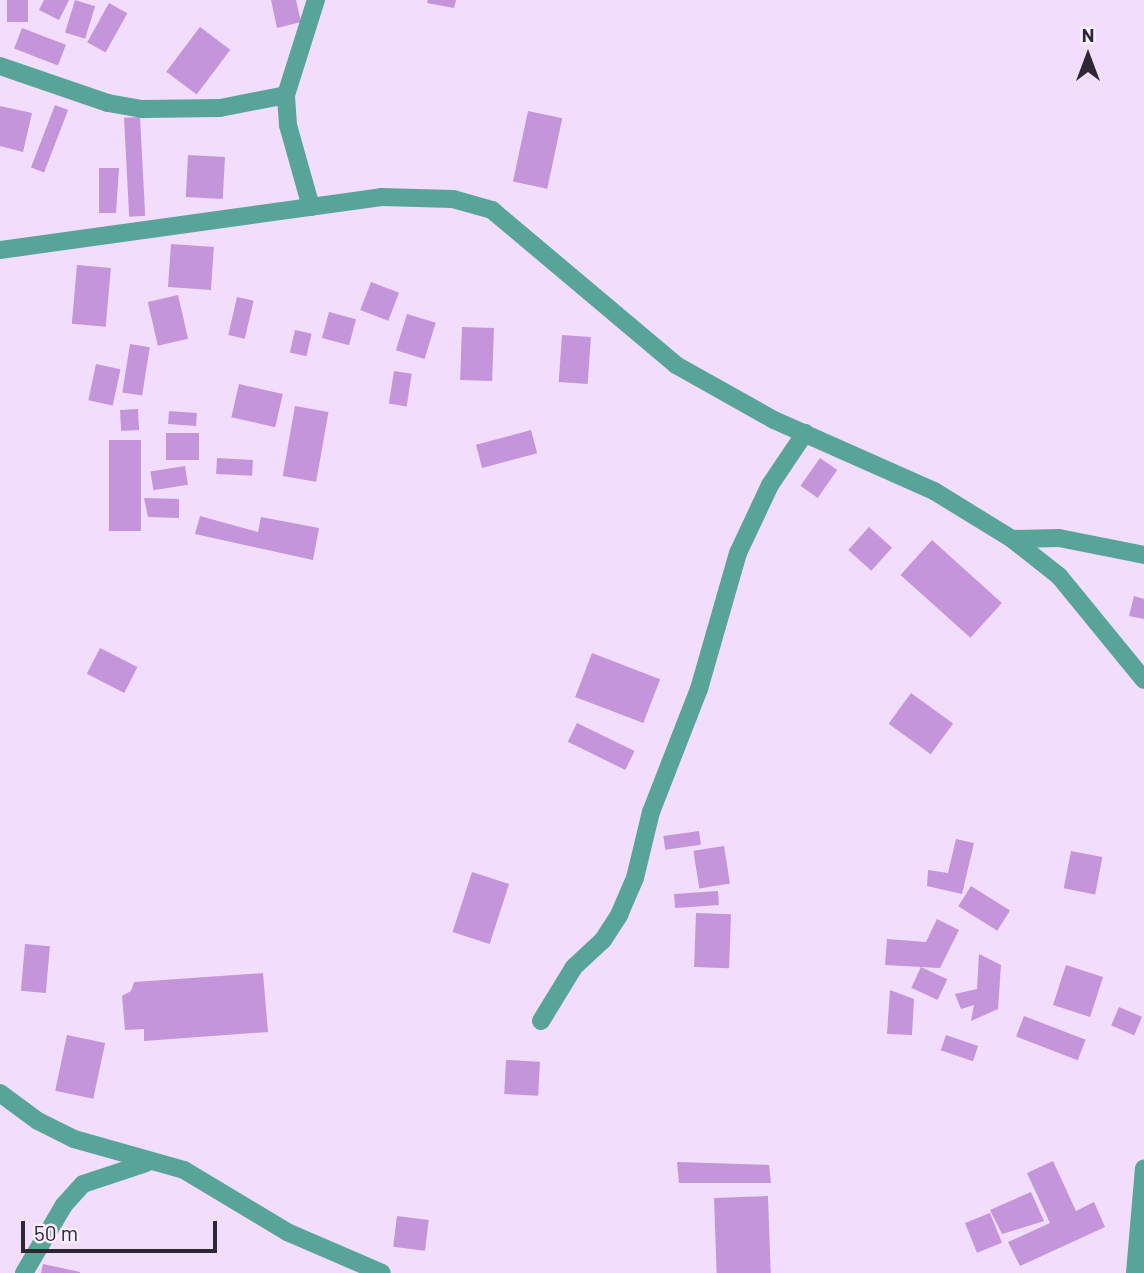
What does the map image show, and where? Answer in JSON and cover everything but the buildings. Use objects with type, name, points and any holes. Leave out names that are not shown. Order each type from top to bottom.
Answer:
[{"type":"street","points":[[311,207],[288,125],[286,94],[316,0]]},
{"type":"street","points":[[0,66],[108,103],[143,109],[220,107],[286,94]]},
{"type":"street","points":[[0,250],[381,197],[453,199],[492,210],[676,365],[805,433],[934,491],[1012,539],[1059,576],[1144,680]]},
{"type":"street","points":[[541,1021],[574,967],[603,940],[620,915],[635,878],[650,812],[699,689],[738,553],[770,485],[805,433]]},
{"type":"street","points":[[1012,539],[1059,538],[1144,555]]},
{"type":"street","points":[[0,1093],[38,1121],[74,1139],[146,1163],[200,1177],[287,1232],[382,1273]]},
{"type":"street","points":[[24,1273],[64,1205],[83,1184],[146,1163]]},
{"type":"street","points":[[1135,1273],[1144,1168]]}]
